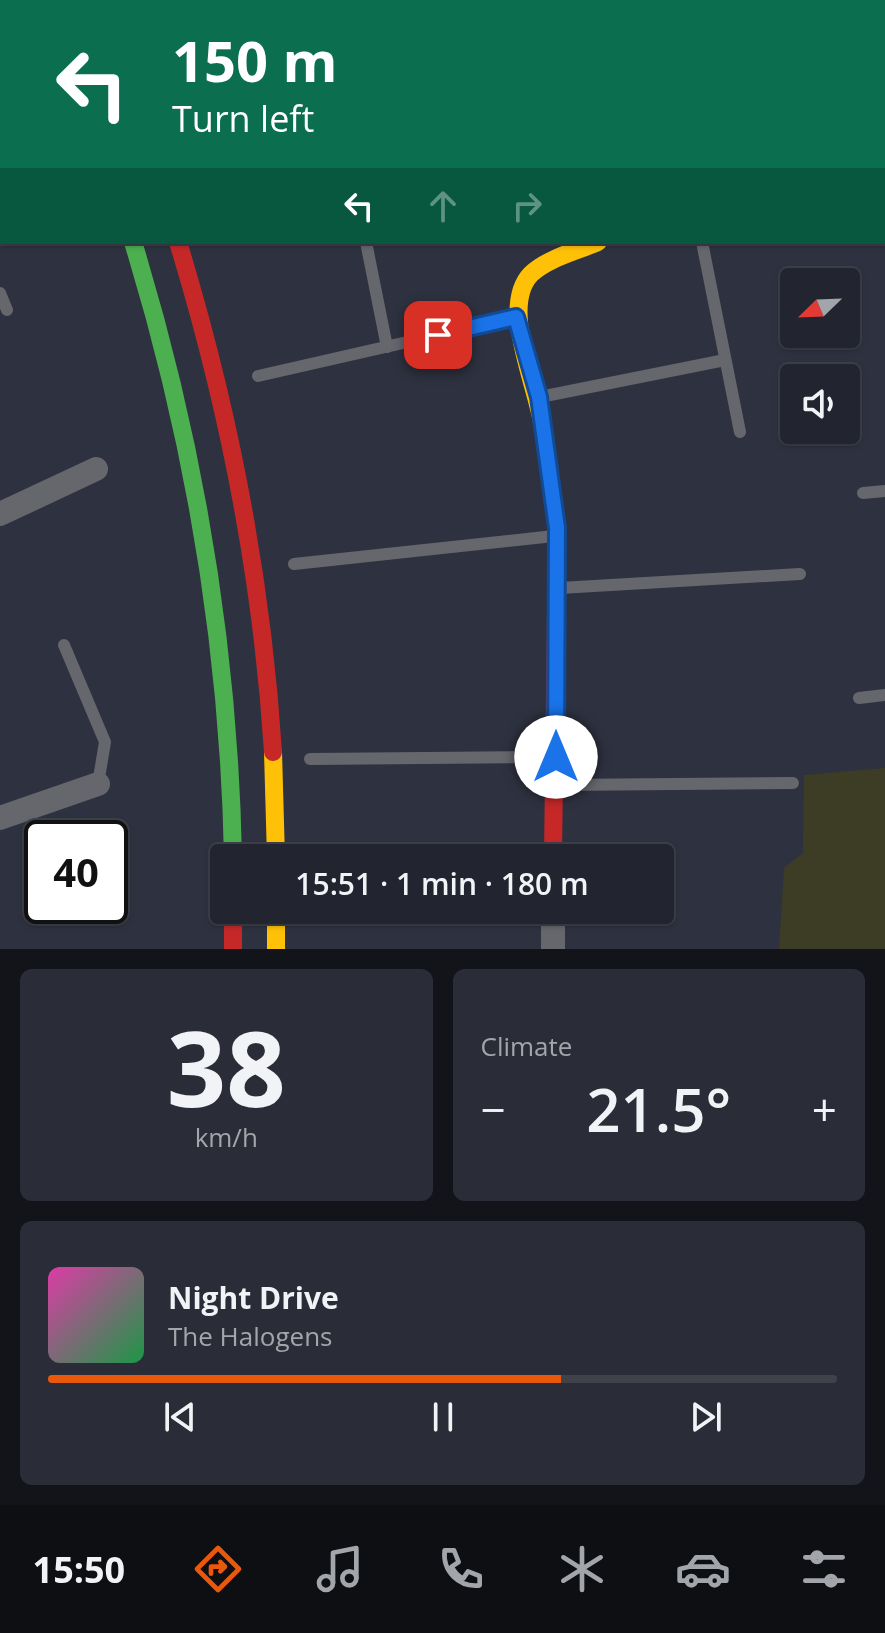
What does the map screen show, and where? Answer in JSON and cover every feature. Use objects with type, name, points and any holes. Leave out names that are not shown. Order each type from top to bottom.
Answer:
[{"type":"main road","points":[[134,244],[165,338],[206,532],[222,648],[232,844]]},
{"type":"main road","points":[[179,244],[206,326],[248,525],[265,644],[275,844]]},
{"type":"main road","points":[[553,844],[557,535],[539,397],[516,317],[517,302],[529,276],[543,265],[593,244]]},
{"type":"main road","points":[[233,924],[233,949]]},
{"type":"main road","points":[[276,924],[276,949]]},
{"type":"street","points":[[0,514],[96,469]]},
{"type":"street","points":[[0,818],[98,784]]},
{"type":"street","points":[[553,924],[553,949]]},
{"type":"lane","points":[[366,244],[387,347]]},
{"type":"lane","points":[[702,244],[740,432]]},
{"type":"lane","points":[[0,293],[7,310]]},
{"type":"lane","points":[[258,376],[516,317]]},
{"type":"lane","points":[[539,397],[725,360]]},
{"type":"lane","points":[[863,493],[885,491]]},
{"type":"lane","points":[[294,564],[557,535]]},
{"type":"lane","points":[[556,588],[800,574]]},
{"type":"lane","points":[[64,645],[105,742],[98,784]]},
{"type":"lane","points":[[859,698],[885,695]]},
{"type":"lane","points":[[310,759],[556,757]]},
{"type":"lane","points":[[554,785],[793,783]]},
{"type":"shaded area","points":[[885,768],[885,949],[779,949],[784,868],[803,853],[804,775]]},
{"type":"traffic: fast","points":[[134,244],[174,394],[205,546],[224,701],[232,844]]},
{"type":"traffic: slow","points":[[543,428],[519,326],[522,288],[531,274],[546,264],[593,244]]},
{"type":"traffic: slow","points":[[273,752],[276,844]]},
{"type":"traffic: slow","points":[[276,924],[276,949]]},
{"type":"traffic: jam","points":[[179,244],[228,431],[252,558],[273,752]]},
{"type":"traffic: jam","points":[[543,428],[557,528],[553,844]]},
{"type":"traffic: jam","points":[[233,924],[233,949]]},
{"type":"route","points":[[438,335],[516,317],[539,397],[557,528],[556,757]]}]
